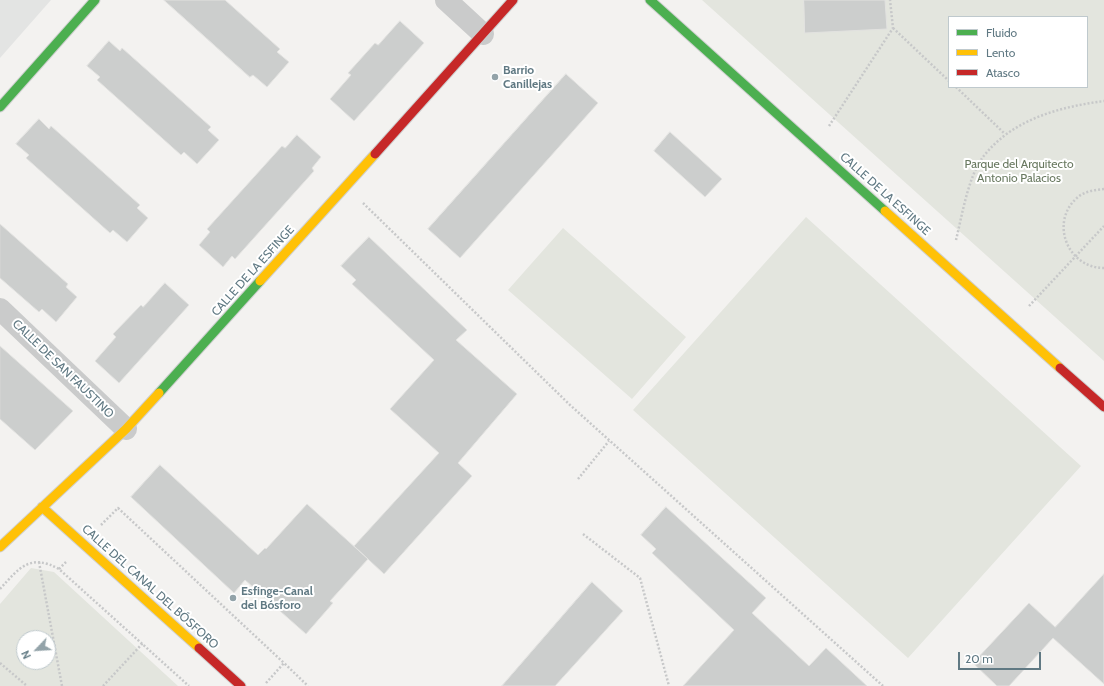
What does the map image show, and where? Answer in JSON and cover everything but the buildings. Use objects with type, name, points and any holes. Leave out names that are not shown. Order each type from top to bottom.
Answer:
[{"type":"street","points":[[0,107],[95,0]]},
{"type":"street","points":[[446,0],[483,34]]},
{"type":"street","name":"CALLE DE LA ESFINGE","points":[[0,547],[126,429],[513,0]]},
{"type":"street","name":"CALLE DE LA ESFINGE","points":[[650,0],[1104,407]]},
{"type":"street","name":"CALLE DE SAN FAUSTINO","points":[[0,309],[126,429]]},
{"type":"street","name":"CALLE DEL CANAL DEL BÓSFORO","points":[[42,507],[241,686]]},
{"type":"path","points":[[828,128],[893,28],[890,0]]},
{"type":"path","points":[[893,28],[948,80]]},
{"type":"path","points":[[957,88],[1005,134]]},
{"type":"path","points":[[956,241],[969,188],[982,158],[1005,134],[1035,118],[1069,106],[1104,101]]},
{"type":"path","points":[[346,186],[609,441],[883,686]]},
{"type":"path","points":[[1104,189],[1091,191],[1078,197],[1069,207],[1064,219],[1063,233],[1067,246],[1075,257],[1085,264],[1104,268]]},
{"type":"path","points":[[1028,306],[1104,226]]},
{"type":"path","points":[[578,479],[609,441]]},
{"type":"path","points":[[83,544],[118,508],[308,686]]},
{"type":"path","points":[[583,534],[640,578],[669,686]]},
{"type":"path","points":[[0,589],[18,569],[30,562],[48,562],[59,569],[189,686]]},
{"type":"path","points":[[39,562],[62,686]]},
{"type":"path","points":[[103,686],[143,643]]},
{"type":"path","points":[[0,663],[27,686]]},
{"type":"path","points":[[263,686],[284,663]]},
{"type":"shaded area","points":[[0,0],[51,0],[0,58]]},
{"type":"green space","name":"Parque del Arquitecto Antonio Palacios","points":[[702,0],[1104,0],[1104,361]]},
{"type":"green space","points":[[806,217],[1081,466],[908,658],[633,410]]},
{"type":"green space","points":[[563,228],[686,337],[632,399],[508,290]]},
{"type":"green space","points":[[31,568],[54,572],[178,686],[0,686],[0,604]]},
{"type":"traffic: fast","points":[[0,107],[95,0]]},
{"type":"traffic: fast","points":[[650,0],[885,211]]},
{"type":"traffic: fast","points":[[159,393],[260,281]]},
{"type":"traffic: slow","points":[[260,281],[375,154]]},
{"type":"traffic: slow","points":[[885,211],[1060,368]]},
{"type":"traffic: slow","points":[[0,547],[126,429],[159,393]]},
{"type":"traffic: slow","points":[[42,507],[199,648]]},
{"type":"traffic: jam","points":[[375,154],[513,0]]},
{"type":"traffic: jam","points":[[1060,368],[1104,407]]},
{"type":"traffic: jam","points":[[199,648],[241,686]]},
{"type":"place","name":"Barrio Canillejas","points":[[495,77]]},
{"type":"place","name":"Esfinge-Canal del Bósforo","points":[[233,598]]}]
